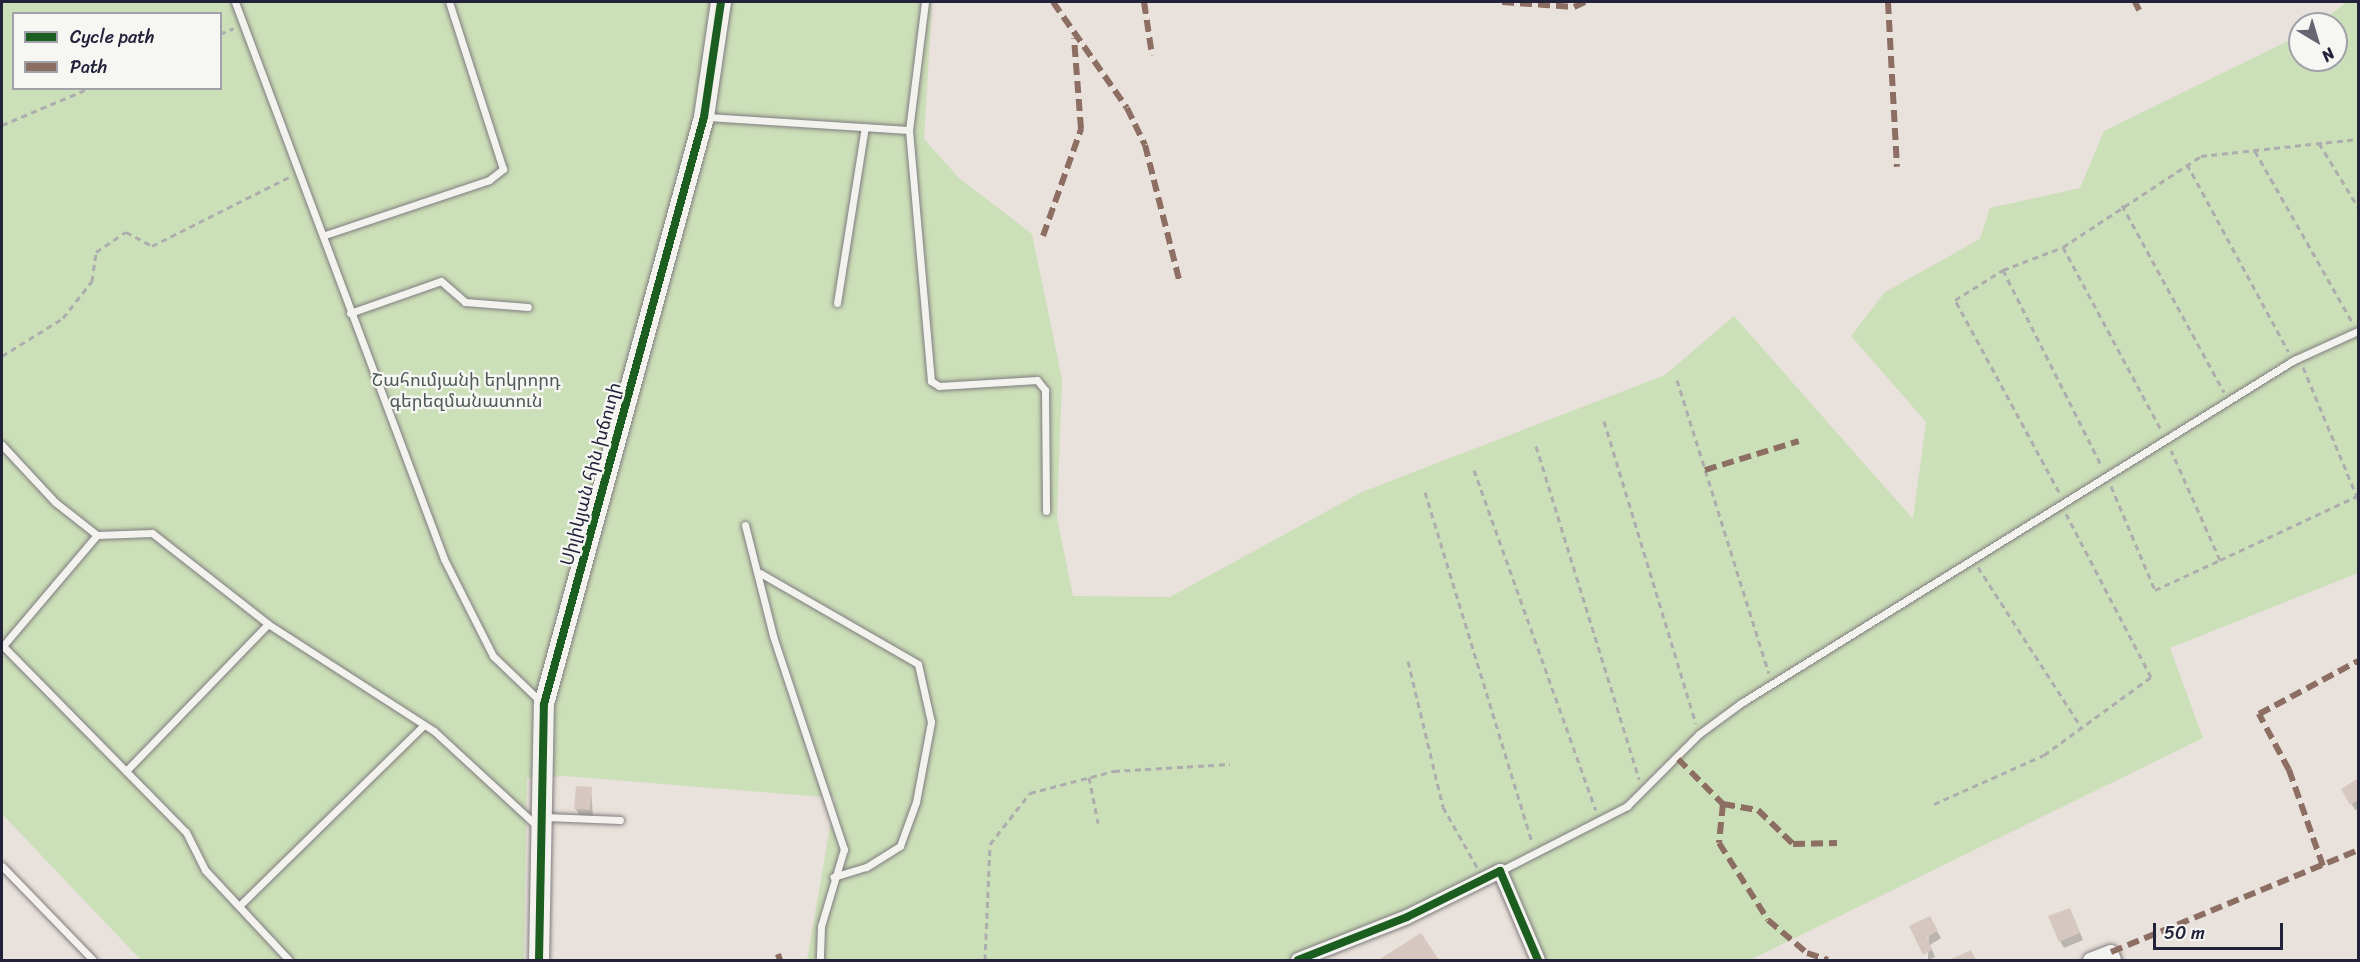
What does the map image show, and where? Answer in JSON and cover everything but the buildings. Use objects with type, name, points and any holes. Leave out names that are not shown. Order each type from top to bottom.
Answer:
[{"type":"street","name":"Սիլիկյան հին խճուղի","points":[[539,960],[544,704],[704,117],[721,2]]},
{"type":"street","points":[[1306,959],[1500,871],[1538,960]]},
{"type":"street","points":[[2090,960],[2111,952],[2114,960]]},
{"type":"lane","points":[[234,2],[301,171],[350,312],[444,559],[493,656],[544,704]]},
{"type":"lane","points":[[325,235],[489,180],[503,169],[449,2]]},
{"type":"lane","points":[[925,2],[909,130],[931,381],[939,386],[1037,380],[1045,390],[1046,511]]},
{"type":"lane","points":[[704,117],[909,130]]},
{"type":"lane","points":[[837,303],[865,127]]},
{"type":"lane","points":[[350,312],[441,281],[465,302],[528,307]]},
{"type":"lane","points":[[1500,871],[1600,820],[1643,792],[1699,734],[1772,684],[1974,561],[2296,359],[2358,331]]},
{"type":"lane","points":[[2,445],[55,502],[98,535],[152,533],[268,624],[423,726],[542,824],[620,820]]},
{"type":"lane","points":[[745,525],[760,573],[773,636],[844,849],[832,877],[821,926],[820,960]]},
{"type":"lane","points":[[98,535],[2,646],[186,832],[205,870],[289,960]]},
{"type":"lane","points":[[760,573],[918,664],[932,722],[916,802],[900,846],[866,867],[832,877]]},
{"type":"lane","points":[[126,771],[268,624]]},
{"type":"lane","points":[[239,906],[423,726]]},
{"type":"lane","points":[[2,866],[93,960]]},
{"type":"path","points":[[2,125],[85,90]]},
{"type":"path","points":[[1934,804],[2044,755],[2151,677],[1955,300],[2002,270],[2063,246],[2122,204],[2201,156],[2358,138]]},
{"type":"path","points":[[2319,143],[2358,207]]},
{"type":"path","points":[[2255,150],[2358,331]]},
{"type":"path","points":[[2002,270],[2107,477],[2155,590],[2358,498],[2296,359],[2187,164]]},
{"type":"path","points":[[2,356],[63,318],[93,281],[96,252],[126,232],[152,246],[160,244],[301,171]]},
{"type":"path","points":[[2122,204],[2229,401]]},
{"type":"path","points":[[2063,246],[2166,440],[2220,560]]},
{"type":"path","points":[[1677,380],[1772,684]]},
{"type":"path","points":[[1604,421],[1699,734]]},
{"type":"path","points":[[1536,446],[1643,792]]},
{"type":"path","points":[[1474,470],[1600,820]]},
{"type":"path","points":[[1425,492],[1535,853]]},
{"type":"path","points":[[1974,561],[2080,727]]},
{"type":"path","points":[[1408,661],[1443,807],[1484,879]]},
{"type":"path","points":[[985,960],[990,844],[1030,793],[1114,771],[1230,764]]},
{"type":"path","points":[[1089,777],[1098,823]]},
{"type":"green space","name":"Շահումյանի երկրորդ գերեզմանատուն","points":[[2,2],[932,2],[924,139],[959,178],[1032,234],[1062,379],[1057,518],[1073,596],[1170,597],[1362,492],[1665,375],[1734,316],[1913,519],[1926,422],[1851,336],[1885,292],[1980,239],[1990,208],[2080,188],[2104,131],[2288,41],[2288,72],[2348,72],[2348,12],[2334,12],[2347,2],[2358,2],[2358,573],[2170,648],[2203,738],[1750,960],[1546,960],[1508,875],[1318,960],[807,960],[835,798],[566,776],[527,778],[524,960],[141,960],[2,814]]},
{"type":"marked path","points":[[1053,2],[1127,108],[1145,145],[1180,283]]},
{"type":"marked path","points":[[1144,2],[1152,55]]},
{"type":"marked path","points":[[1502,2],[1574,7],[1585,2]]},
{"type":"marked path","points":[[1888,2],[1897,167]]},
{"type":"marked path","points":[[2135,2],[2139,10]]},
{"type":"marked path","points":[[1043,236],[1081,129],[1074,38]]},
{"type":"marked path","points":[[1705,470],[1799,441]]},
{"type":"marked path","points":[[2323,866],[2289,770],[2259,714],[2358,661]]},
{"type":"marked path","points":[[1678,759],[1723,804],[1758,810],[1793,844],[1837,843]]},
{"type":"marked path","points":[[1723,804],[1719,843],[1768,920],[1807,953],[1828,960]]},
{"type":"marked path","points":[[2111,952],[2358,850]]},
{"type":"marked path","points":[[778,954],[780,960]]},
{"type":"cycle path","points":[[539,960],[544,704],[704,117],[721,2]]},
{"type":"cycle path","points":[[1298,960],[1407,917],[1500,871],[1538,960]]}]
